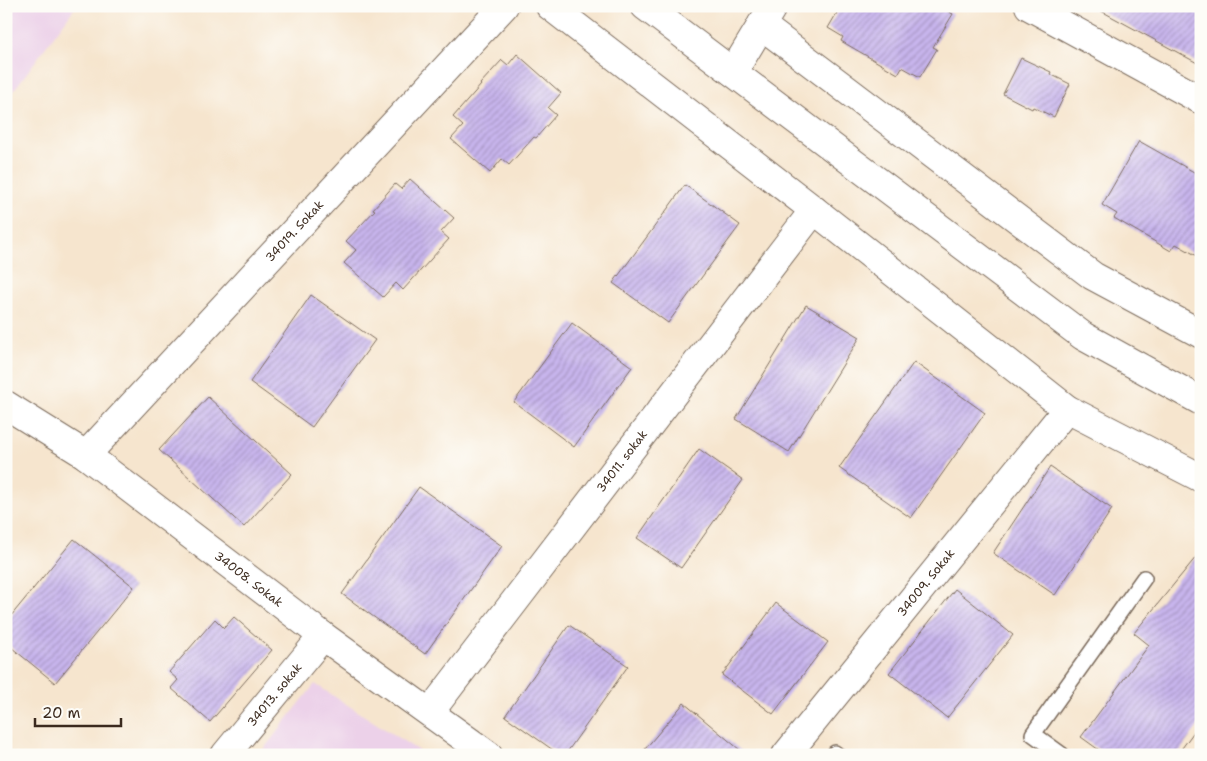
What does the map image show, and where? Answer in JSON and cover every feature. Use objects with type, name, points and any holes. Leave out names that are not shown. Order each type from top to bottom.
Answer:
[{"type":"street","name":"34019. Sokak","points":[[86,455],[504,6]]},
{"type":"street","points":[[550,6],[1067,409],[1201,478]]},
{"type":"street","points":[[645,6],[1083,336],[1201,402]]},
{"type":"street","points":[[1029,6],[1201,100]]},
{"type":"street","points":[[733,72],[767,16],[1093,276],[1201,334]]},
{"type":"street","name":"34011. sokak","points":[[430,712],[814,210]]},
{"type":"street","name":"34008. Sokak","points":[[6,405],[86,455],[323,636],[488,755]]},
{"type":"street","name":"34009. Sokak","points":[[786,755],[1067,409]]},
{"type":"street","name":"34013. sokak","points":[[224,755],[323,636]]},
{"type":"lane","points":[[1062,755],[1033,734],[1144,578]]},
{"type":"shaded area","points":[[6,6],[76,6],[6,101]]},
{"type":"shaded area","points":[[315,684],[425,755],[259,755]]},
{"type":"building","points":[[841,6],[939,6],[953,14],[933,47],[937,49],[920,77],[902,67],[898,74],[841,41],[843,37],[828,28]]},
{"type":"building","points":[[1092,6],[1201,6],[1201,65]]},
{"type":"building","points":[[517,54],[561,93],[548,108],[556,115],[536,138],[534,137],[509,165],[502,159],[490,173],[451,139],[463,126],[453,117],[502,60],[508,65]]},
{"type":"building","points":[[1021,58],[1051,72],[1050,74],[1070,84],[1054,117],[1033,107],[1032,109],[1003,94]]},
{"type":"building","points":[[1139,141],[1201,176],[1201,258],[1176,244],[1171,251],[1114,218],[1117,214],[1102,205]]},
{"type":"building","points":[[410,179],[454,218],[441,232],[449,239],[403,290],[396,283],[383,297],[344,263],[356,250],[346,241],[375,210],[373,209],[395,184],[401,189]]},
{"type":"building","points":[[685,185],[740,225],[668,323],[613,283]]},
{"type":"building","points":[[311,295],[375,340],[312,427],[250,382]]},
{"type":"building","points":[[806,305],[860,337],[789,452],[736,419]]},
{"type":"building","points":[[572,323],[632,367],[574,447],[514,402]]},
{"type":"building","points":[[914,362],[985,413],[911,518],[839,468]]},
{"type":"building","points":[[208,397],[292,474],[244,527],[159,450]]},
{"type":"building","points":[[699,449],[743,480],[681,568],[637,538]]},
{"type":"building","points":[[1050,467],[1112,509],[1055,595],[993,553]]},
{"type":"building","points":[[419,487],[502,546],[425,654],[342,594]]},
{"type":"building","points":[[74,539],[134,587],[55,683],[6,643],[6,622]]},
{"type":"building","points":[[1201,551],[1201,722],[1177,755],[1106,755],[1081,737],[1149,645],[1134,633]]},
{"type":"building","points":[[955,589],[1013,635],[947,718],[889,673]]},
{"type":"building","points":[[776,603],[828,642],[773,714],[722,675]]},
{"type":"building","points":[[234,617],[272,650],[210,722],[171,688],[178,680],[169,672],[215,619],[224,628]]},
{"type":"building","points":[[569,625],[628,666],[565,755],[560,755],[505,716]]},
{"type":"building","points":[[684,703],[746,755],[640,755]]}]
